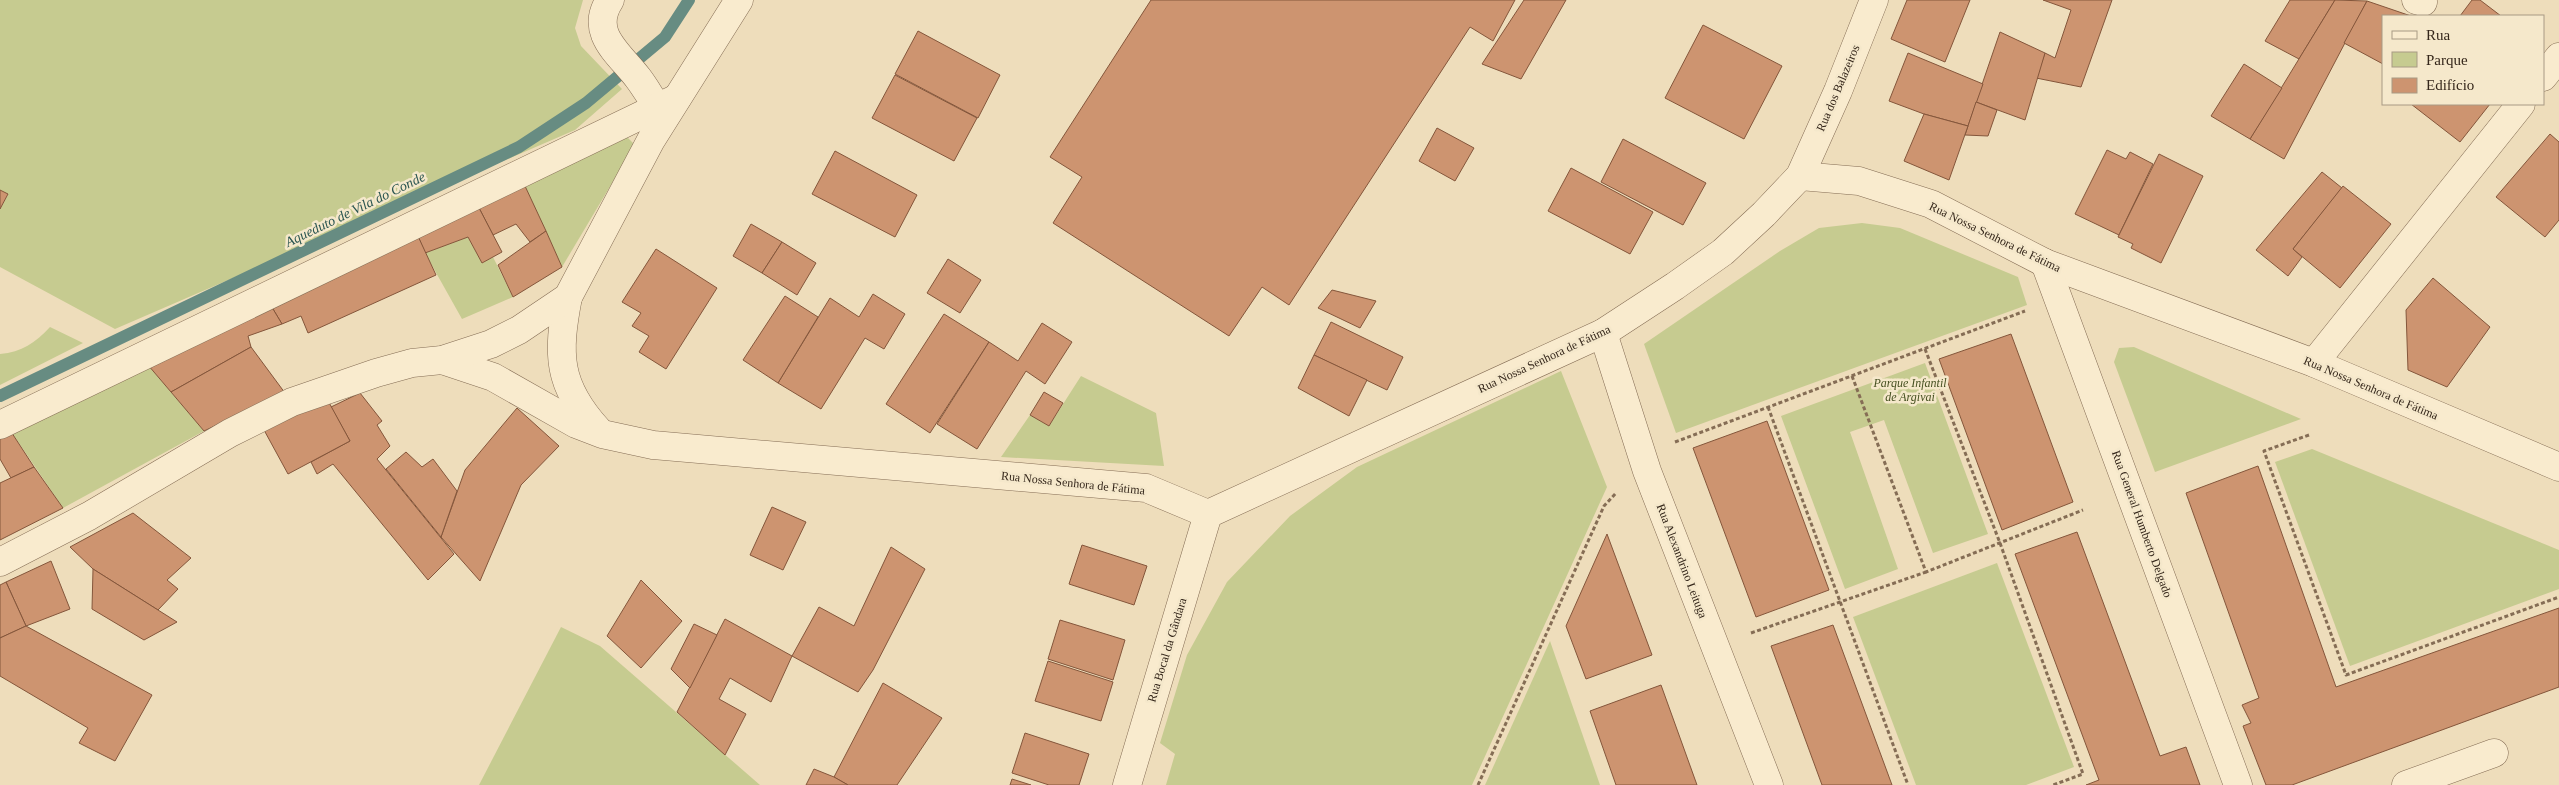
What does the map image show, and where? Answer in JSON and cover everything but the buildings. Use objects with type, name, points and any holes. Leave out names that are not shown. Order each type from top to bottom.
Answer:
[{"type":"street","points":[[610,0],[602,32],[615,51],[639,78],[667,103]]},
{"type":"street","points":[[602,434],[580,411],[569,388],[561,359],[562,330],[568,297],[651,140],[667,103],[739,0]]},
{"type":"street","name":"Rua dos Balazeiros","points":[[1800,176],[1838,91],[1874,0]]},
{"type":"street","points":[[2544,76],[2559,56]]},
{"type":"street","points":[[0,425],[667,103]]},
{"type":"street","points":[[2314,363],[2520,105]]},
{"type":"street","name":"Rua Nossa Senhora de Fátima","points":[[442,360],[493,377],[576,424],[602,434],[652,445],[1146,488],[1208,514],[1603,333],[1676,286],[1723,252],[1764,214],[1800,176],[1858,181],[1931,204],[2046,264],[2314,363],[2559,467]]},
{"type":"street","name":"Rua General Humberto Delgado","points":[[2046,264],[2238,785]]},
{"type":"street","points":[[0,562],[89,516],[230,433],[292,402],[376,373],[412,363],[442,360],[491,344],[518,330],[568,297]]},
{"type":"street","name":"Rua Alexandrino Leituga","points":[[1603,333],[1647,471],[1769,785]]},
{"type":"street","name":"Rua Bocal da Gândara","points":[[1127,785],[1208,514]]},
{"type":"street","points":[[2406,785],[2494,753]]},
{"type":"path","points":[[1672,448],[1677,440],[2031,309]]},
{"type":"path","points":[[1925,349],[2000,543],[2083,774],[2053,785]]},
{"type":"path","points":[[1852,376],[1926,572]]},
{"type":"path","points":[[1768,406],[1908,785]]},
{"type":"path","points":[[2309,435],[2264,451],[2346,674],[2559,597]]},
{"type":"path","points":[[1478,785],[1604,506],[1623,486]]},
{"type":"path","points":[[1751,633],[1926,572],[2083,510]]},
{"type":"green space","points":[[0,0],[583,0],[575,28],[581,46],[622,89],[575,130],[115,329],[0,267],[0,209],[8,195],[0,190]]},
{"type":"green space","points":[[627,137],[634,144],[627,158],[562,267],[525,186]]},
{"type":"green space","points":[[1862,223],[1900,228],[2018,277],[2027,305],[1676,433],[1644,344],[1780,251],[1819,228]]},
{"type":"green space","points":[[468,237],[482,263],[493,257],[513,297],[462,319],[425,253]]},
{"type":"green space","points":[[50,327],[83,343],[0,385],[0,354],[28,346]]},
{"type":"green space","points":[[2134,347],[2301,419],[2155,472],[2114,362],[2119,348]]},
{"type":"green space","name":"Parque Infantil de Argivai","points":[[1925,363],[1988,534],[1933,553],[1884,420],[1850,432],[1898,569],[1845,589],[1781,416]]},
{"type":"green space","points":[[148,365],[204,431],[63,508],[8,427]]},
{"type":"green space","points":[[1561,371],[1607,487],[1472,785],[1166,785],[1175,754],[1160,743],[1187,655],[1227,582],[1290,516],[1357,467]]},
{"type":"green space","points":[[1081,376],[1156,413],[1164,466],[1001,457],[1030,415],[1049,426]]},
{"type":"green space","points":[[2312,449],[2559,550],[2559,589],[2350,666],[2275,462]]},
{"type":"green space","points":[[1997,563],[2074,767],[2026,785],[1916,785],[1853,617]]},
{"type":"green space","points":[[561,627],[600,646],[760,785],[479,785]]},
{"type":"green space","points":[[1550,641],[1600,785],[1485,785]]},
{"type":"waterway","name":"Aqueduto de Vila do Conde","points":[[0,396],[519,147],[586,103],[665,37],[689,0]]}]
